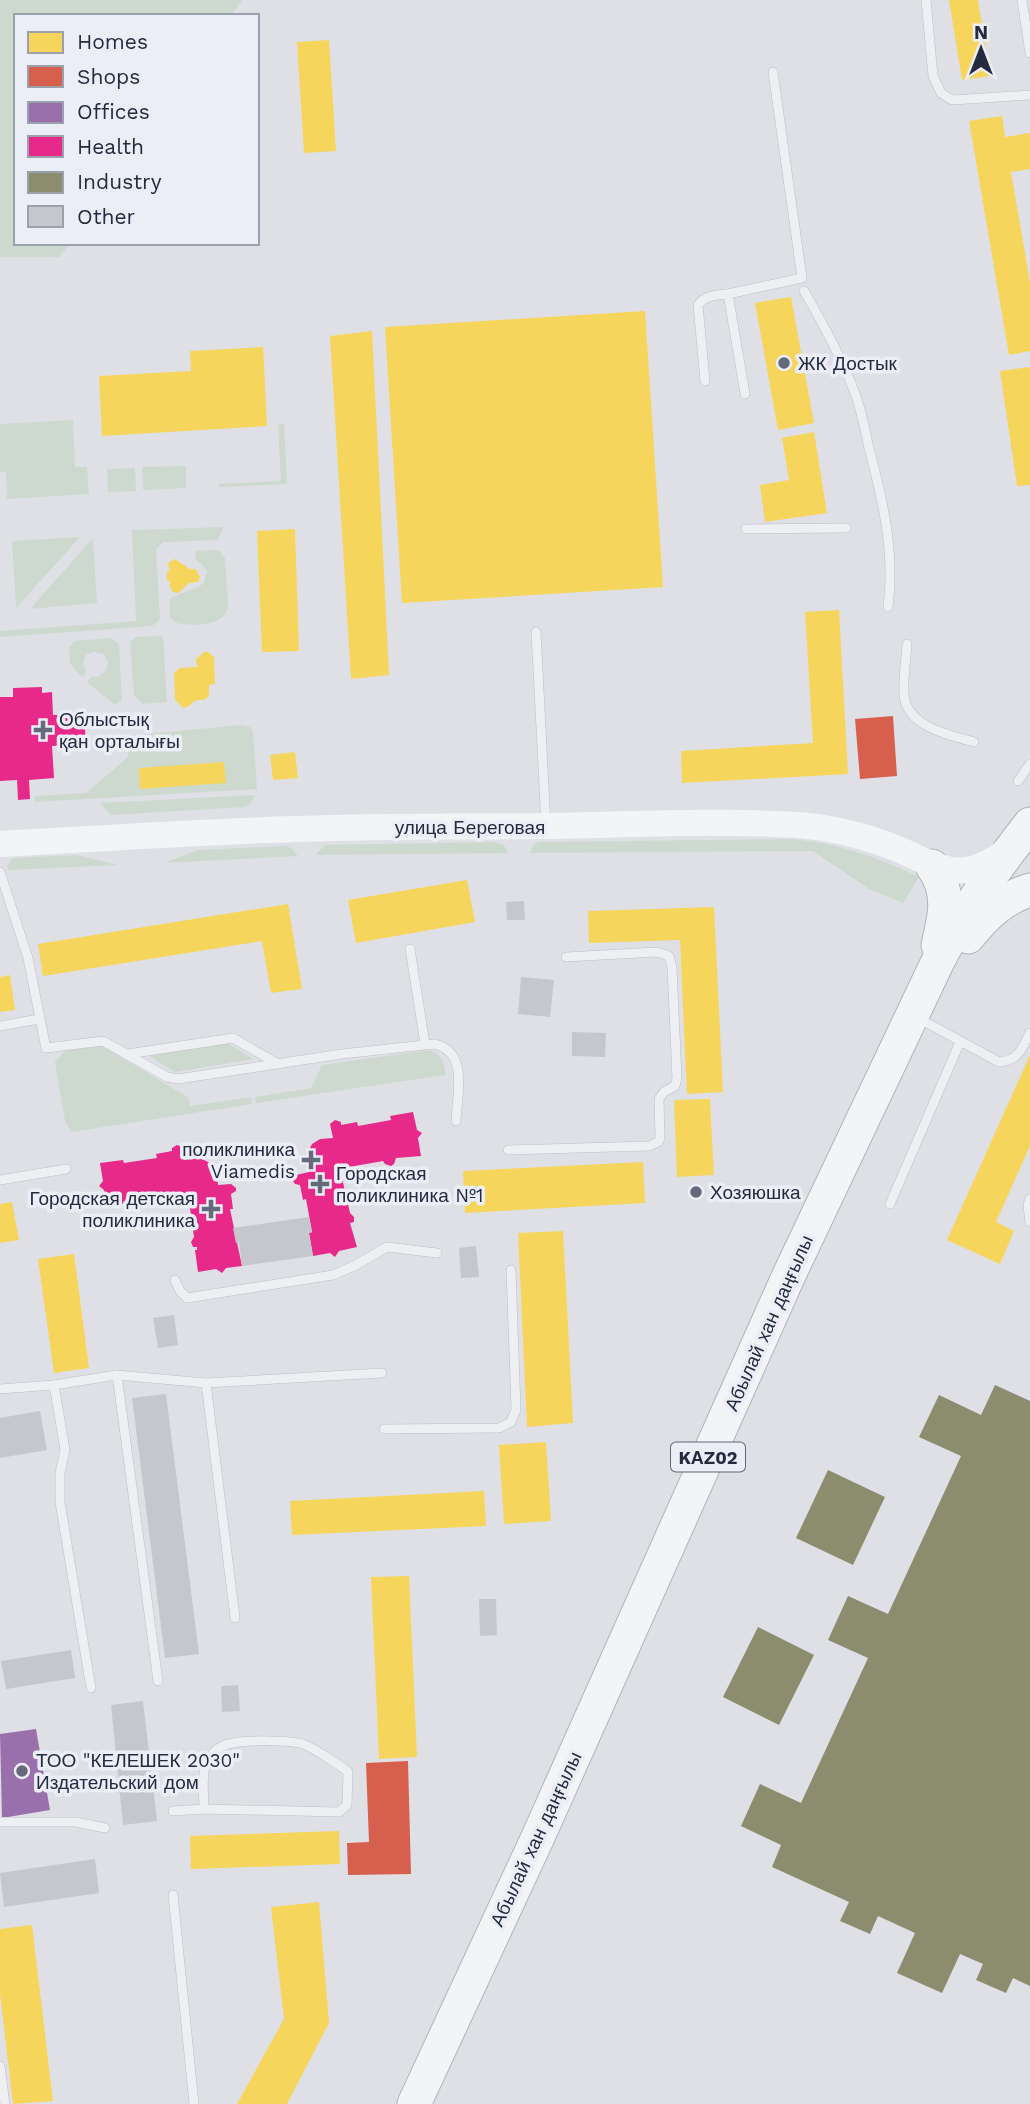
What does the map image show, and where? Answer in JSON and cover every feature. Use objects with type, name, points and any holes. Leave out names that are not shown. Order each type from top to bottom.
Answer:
[{"type":"highway","name":"Абылай хан даңғылы","points":[[414,2104],[538,1837],[789,1275],[917,1004],[951,936],[1022,834]]},
{"type":"highway","points":[[917,1004],[936,950],[946,905],[944,885],[932,866]]},
{"type":"highway","points":[[917,1004],[992,909],[1030,890]]},
{"type":"street","name":"улица Береговая","points":[[0,844],[333,828],[798,825],[865,837],[889,845],[932,866]]},
{"type":"street","points":[[932,866],[964,870],[977,868],[989,863],[1022,834]]},
{"type":"lane","points":[[926,0],[933,76],[941,93],[952,100],[1030,95]]},
{"type":"lane","points":[[1022,0],[1030,53]]},
{"type":"lane","points":[[705,381],[698,305],[702,299],[802,278],[772,72]]},
{"type":"lane","points":[[804,291],[830,335],[857,399],[890,542],[892,578],[888,607]]},
{"type":"lane","points":[[728,294],[745,394]]},
{"type":"lane","points":[[746,529],[846,528]]},
{"type":"lane","points":[[536,632],[546,826]]},
{"type":"lane","points":[[907,643],[904,697],[909,708],[922,724],[974,742]]},
{"type":"lane","points":[[1018,780],[1030,764]]},
{"type":"lane","points":[[0,872],[28,957],[46,1048],[97,1041],[110,1043],[172,1078],[425,1044],[442,1045],[454,1054],[457,1061],[456,1121]]},
{"type":"lane","points":[[410,949],[425,1044]]},
{"type":"lane","points":[[508,1150],[649,1146],[660,1138],[659,1099],[664,1092],[675,1086],[677,1078],[672,967],[669,956],[657,951],[566,957]]},
{"type":"lane","points":[[917,1004],[960,1042],[999,1062],[1009,1062],[1021,1052],[1030,1033]]},
{"type":"lane","points":[[0,1026],[39,1019]]},
{"type":"lane","points":[[128,1054],[228,1038],[237,1040],[278,1064]]},
{"type":"lane","points":[[890,1204],[960,1042]]},
{"type":"lane","points":[[0,1180],[66,1168]]},
{"type":"lane","points":[[1030,1199],[1030,1222]]},
{"type":"lane","points":[[175,1280],[187,1298],[333,1275],[387,1247],[437,1253]]},
{"type":"lane","points":[[384,1429],[499,1427],[511,1422],[516,1410],[510,1270]]},
{"type":"lane","points":[[0,1389],[117,1375],[206,1383],[382,1373]]},
{"type":"lane","points":[[117,1375],[158,1681]]},
{"type":"lane","points":[[206,1383],[235,1618]]},
{"type":"lane","points":[[54,1384],[65,1450],[59,1486],[60,1502],[91,1688]]},
{"type":"lane","points":[[173,1811],[204,1809],[339,1812],[347,1805],[348,1772],[306,1744],[233,1742],[212,1753],[207,1763],[204,1773],[204,1809]]},
{"type":"lane","points":[[0,1822],[76,1822],[105,1828]]},
{"type":"lane","points":[[173,1895],[194,2104]]},
{"type":"lane","points":[[0,2066],[5,2104]]},
{"type":"shaded area","points":[[0,0],[242,0],[232,14],[14,14],[14,245],[68,245],[59,257],[0,257]]},
{"type":"shaded area","points":[[73,420],[75,467],[87,467],[89,494],[7,499],[6,472],[0,472],[0,424]]},
{"type":"shaded area","points":[[284,424],[287,484],[219,487],[219,484],[281,481],[278,425]]},
{"type":"shaded area","points":[[186,466],[186,488],[143,490],[142,467]]},
{"type":"shaded area","points":[[135,468],[136,491],[108,492],[107,469]]},
{"type":"shaded area","points":[[223,527],[218,540],[163,542],[156,549],[160,619],[152,626],[0,637],[0,631],[136,621],[132,530]]},
{"type":"shaded area","points":[[80,537],[16,608],[12,541]]},
{"type":"shaded area","points":[[93,538],[97,603],[30,609]]},
{"type":"shaded area","points":[[197,551],[219,551],[225,558],[228,608],[225,614],[206,624],[176,623],[170,617],[170,599],[203,584],[207,572],[196,560],[195,554]]},
{"type":"shaded area","points":[[163,636],[167,702],[143,704],[134,696],[130,642],[137,637]]},
{"type":"shaded area","points":[[111,638],[119,645],[122,700],[115,705],[87,682],[92,676],[98,677],[106,671],[108,661],[104,654],[93,652],[86,655],[83,663],[86,672],[82,677],[70,663],[69,648],[75,641]]},
{"type":"shaded area","points":[[242,725],[250,727],[253,733],[257,789],[35,802],[35,796],[86,793],[128,757],[128,740],[133,735]]},
{"type":"shaded area","points":[[255,795],[245,807],[111,815],[100,803]]},
{"type":"shaded area","points":[[791,839],[857,852],[919,877],[903,903],[869,889],[813,851],[530,853],[533,845],[539,842]]},
{"type":"shaded area","points":[[494,842],[504,845],[508,853],[315,855],[325,845]]},
{"type":"shaded area","points":[[286,846],[298,856],[164,863],[198,850]]},
{"type":"shaded area","points":[[76,855],[118,865],[8,870],[7,866],[12,858]]},
{"type":"shaded area","points":[[227,1043],[254,1059],[175,1072],[149,1056]]},
{"type":"shaded area","points":[[99,1044],[189,1098],[190,1106],[251,1097],[252,1104],[72,1132],[65,1121],[55,1062],[66,1050]]},
{"type":"shaded area","points":[[429,1050],[442,1059],[445,1075],[256,1103],[255,1097],[311,1088],[322,1065]]},
{"type":"building: Homes","points":[[949,0],[978,0],[990,76],[962,80]]},
{"type":"building: Homes","points":[[329,40],[336,151],[304,153],[297,42]]},
{"type":"building: Homes","points":[[1002,116],[1005,137],[1030,133],[1030,169],[1011,172],[1030,282],[1030,351],[1009,355],[969,121]]},
{"type":"building: Homes","name":"ЖК Достык","points":[[791,297],[814,423],[778,430],[755,303]]},
{"type":"building: Homes","points":[[645,311],[663,587],[402,603],[385,327]]},
{"type":"building: Homes","points":[[372,331],[389,675],[351,679],[330,336]]},
{"type":"building: Homes","points":[[263,347],[267,426],[102,436],[99,376],[191,371],[190,351]]},
{"type":"building: Homes","points":[[1030,367],[1030,485],[1017,486],[1000,371]]},
{"type":"building: Homes","points":[[814,432],[827,513],[765,522],[760,485],[789,480],[782,438]]},
{"type":"building: Homes","points":[[295,529],[299,651],[262,652],[257,531]]},
{"type":"building: Homes","points":[[175,559],[190,569],[196,569],[200,577],[198,582],[189,583],[178,593],[173,592],[170,581],[167,581],[167,571],[170,571],[168,563]]},
{"type":"building: Homes","points":[[839,610],[848,774],[682,783],[681,751],[813,743],[805,612]]},
{"type":"building: Homes","points":[[204,652],[214,657],[215,684],[209,685],[206,699],[194,701],[183,708],[175,700],[174,673],[180,668],[197,667],[196,659]]},
{"type":"building: Homes","points":[[295,752],[298,778],[273,780],[270,755]]},
{"type":"building: Homes","points":[[224,762],[226,783],[140,789],[139,768]]},
{"type":"building: Homes","points":[[467,880],[475,922],[356,943],[348,900]]},
{"type":"building: Homes","points":[[288,904],[302,989],[271,993],[262,941],[43,976],[38,944]]},
{"type":"building: Homes","points":[[714,907],[723,1092],[687,1094],[680,940],[589,943],[588,911]]},
{"type":"building: Homes","points":[[10,975],[15,1010],[0,1012],[0,977]]},
{"type":"building: Homes","points":[[1030,1055],[1030,1146],[996,1222],[1014,1231],[1000,1264],[947,1240]]},
{"type":"building: Homes","points":[[710,1099],[714,1175],[677,1177],[674,1100]]},
{"type":"building: Homes","points":[[643,1162],[645,1203],[465,1213],[463,1171]]},
{"type":"building: Homes","points":[[12,1202],[19,1240],[0,1243],[0,1204]]},
{"type":"building: Homes","points":[[563,1231],[573,1423],[527,1427],[518,1233]]},
{"type":"building: Homes","points":[[74,1254],[89,1368],[54,1373],[38,1259]]},
{"type":"building: Homes","points":[[546,1442],[551,1521],[504,1524],[499,1445]]},
{"type":"building: Homes","points":[[484,1491],[486,1526],[292,1535],[290,1501]]},
{"type":"building: Homes","points":[[409,1576],[417,1757],[379,1759],[371,1577]]},
{"type":"building: Homes","points":[[339,1831],[340,1864],[191,1869],[190,1836]]},
{"type":"building: Homes","points":[[319,1902],[329,2023],[287,2104],[237,2104],[284,2019],[271,1907]]},
{"type":"building: Homes","points":[[32,1925],[53,2101],[13,2104],[0,1994],[0,1929]]},
{"type":"building: Shops","points":[[893,716],[897,776],[860,779],[855,719]]},
{"type":"building: Shops","points":[[408,1761],[411,1874],[348,1875],[347,1843],[369,1842],[366,1763]]},
{"type":"building: Offices","name":"ТОО \"КЕЛЕШЕК 2030\" Издательский дом","points":[[36,1729],[50,1810],[2,1818],[0,1734]]},
{"type":"building: Health","name":"Облыстық қан орталығы","points":[[42,687],[42,693],[52,692],[53,715],[84,714],[86,744],[52,746],[54,778],[29,780],[30,799],[18,800],[17,780],[0,781],[0,697],[13,697],[13,688]]},
{"type":"building: Health","name":"Городская поликлиника №1","points":[[413,1112],[417,1130],[422,1133],[418,1138],[421,1156],[396,1158],[391,1166],[383,1161],[349,1167],[342,1178],[350,1213],[354,1217],[354,1222],[350,1223],[357,1247],[339,1251],[335,1257],[330,1253],[313,1256],[306,1199],[303,1200],[300,1185],[293,1181],[296,1175],[309,1172],[307,1154],[312,1144],[320,1139],[333,1138],[330,1124],[335,1120],[341,1122],[341,1125],[357,1122],[358,1126],[391,1120],[390,1116]]},
{"type":"building: Health","name":"Городская детская поликлиника","points":[[177,1145],[182,1147],[184,1160],[200,1158],[210,1163],[217,1173],[218,1185],[231,1184],[236,1188],[231,1194],[233,1209],[230,1209],[242,1266],[226,1268],[222,1273],[216,1269],[198,1272],[195,1250],[197,1247],[193,1247],[191,1242],[194,1237],[189,1201],[179,1193],[145,1200],[139,1206],[132,1201],[108,1207],[104,1190],[99,1186],[103,1181],[100,1163],[157,1158],[156,1154],[172,1151]]},
{"type":"building: Industry","points":[[995,1385],[1030,1401],[1030,1986],[1013,1978],[1006,1993],[976,1980],[983,1964],[960,1954],[942,1993],[897,1973],[915,1933],[878,1916],[870,1934],[840,1921],[849,1902],[772,1867],[781,1845],[741,1826],[760,1784],[801,1803],[868,1658],[828,1640],[848,1596],[888,1614],[961,1456],[919,1437],[939,1395],[981,1415]]},
{"type":"building: Industry","points":[[828,1470],[885,1497],[853,1565],[796,1538]]},
{"type":"building: Industry","points":[[758,1627],[814,1655],[779,1725],[723,1697]]},
{"type":"building: Other","points":[[524,901],[525,920],[507,920],[506,902]]},
{"type":"building: Other","points":[[521,977],[554,980],[550,1017],[518,1014]]},
{"type":"building: Other","points":[[572,1032],[606,1033],[605,1057],[572,1056]]},
{"type":"building: Other","points":[[309,1217],[313,1256],[242,1266],[239,1242],[236,1243],[233,1228]]},
{"type":"building: Other","points":[[476,1246],[479,1277],[461,1278],[459,1248]]},
{"type":"building: Other","points":[[174,1315],[178,1345],[158,1348],[153,1318]]},
{"type":"building: Other","points":[[166,1394],[199,1654],[165,1658],[132,1398]]},
{"type":"building: Other","points":[[40,1411],[47,1450],[0,1458],[0,1418]]},
{"type":"building: Other","points":[[479,1599],[496,1599],[497,1635],[480,1636]]},
{"type":"building: Other","points":[[71,1650],[75,1678],[6,1689],[1,1661]]},
{"type":"building: Other","points":[[238,1685],[240,1711],[222,1712],[221,1686]]},
{"type":"building: Other","points":[[143,1701],[157,1821],[123,1825],[111,1705]]},
{"type":"building: Other","points":[[95,1859],[99,1893],[4,1907],[0,1873]]},
{"type":"place","name":"ЖК Достык","points":[[784,363]]},
{"type":"place","name":"Облыстық қан орталығы","points":[[43,730]]},
{"type":"place","name":"поликлиника Viamedis","points":[[311,1160]]},
{"type":"place","name":"Городская поликлиника №1","points":[[320,1184]]},
{"type":"place","name":"Хозяюшка","points":[[696,1192]]},
{"type":"place","name":"Городская детская поликлиника","points":[[211,1209]]},
{"type":"place","name":"ТОО \"КЕЛЕШЕК 2030\" Издательский дом","points":[[22,1771]]}]
